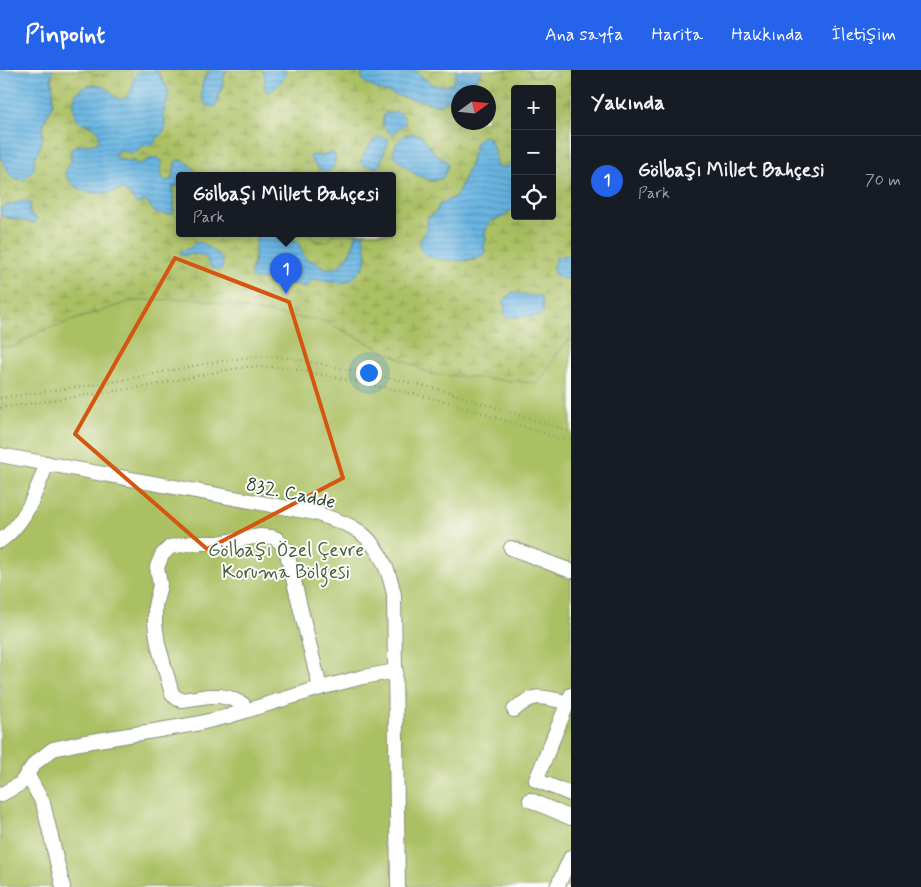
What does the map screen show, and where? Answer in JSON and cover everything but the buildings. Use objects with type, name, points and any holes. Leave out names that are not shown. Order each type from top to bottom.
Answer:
[{"type":"street","name":"832. Cadde","points":[[0,455],[315,513],[354,528],[368,540],[387,568],[396,610],[398,887]]},
{"type":"street","points":[[0,541],[24,517],[47,463]]},
{"type":"street","points":[[245,711],[243,704],[230,698],[208,696],[182,700],[172,694],[158,644],[155,624],[160,585],[157,567],[162,555],[170,548],[192,543],[218,543],[260,536],[272,537],[281,542],[286,549],[320,688]]},
{"type":"street","points":[[511,548],[571,571]]},
{"type":"street","points":[[0,795],[20,784],[35,763],[53,749],[80,742],[196,724],[229,716],[320,688],[396,671]]},
{"type":"street","points":[[514,710],[524,701],[534,697],[570,699],[536,780],[571,794]]},
{"type":"street","points":[[26,774],[43,803],[63,887]]},
{"type":"street","points":[[530,800],[571,818]]},
{"type":"street","points":[[557,887],[571,857]]},
{"type":"path","points":[[0,398],[107,383],[214,362],[266,356],[291,358],[445,391],[571,432]]},
{"type":"path","points":[[0,408],[149,386],[246,367],[279,367],[374,385],[451,403],[571,442]]},
{"type":"highlighted area","points":[[175,258],[289,302],[343,478],[207,549],[75,434]]},
{"type":"green space","name":"Gölbaşı Özel Çevre Koruma Bölgesi","points":[[0,70],[571,70],[571,887],[0,887]]},
{"type":"green space","points":[[53,70],[89,70],[93,75],[105,75],[112,70],[142,70],[136,74],[131,91],[122,100],[116,99],[112,93],[74,98],[75,119],[95,128],[99,134],[98,142],[93,145],[77,145],[70,155],[71,161],[66,168],[68,178],[73,184],[93,193],[108,193],[121,189],[140,204],[144,201],[155,212],[167,215],[175,204],[173,187],[176,187],[176,237],[257,237],[250,273],[271,279],[278,277],[288,283],[309,282],[314,279],[343,283],[351,280],[363,268],[367,255],[364,237],[396,237],[396,172],[195,172],[184,160],[179,160],[175,162],[171,180],[165,181],[161,171],[162,165],[154,160],[148,159],[139,164],[115,157],[115,153],[119,150],[125,152],[137,151],[146,144],[165,122],[163,115],[169,92],[160,74],[154,70],[217,70],[209,71],[205,75],[202,94],[217,103],[224,76],[228,70],[263,70],[270,91],[281,81],[286,73],[284,70],[362,70],[361,73],[378,90],[434,105],[451,100],[451,130],[496,130],[496,85],[474,85],[482,70],[528,70],[532,76],[541,78],[549,70],[571,70],[571,255],[556,257],[568,279],[571,279],[571,339],[568,340],[538,383],[431,374],[324,321],[274,314],[195,298],[131,301],[41,331],[13,347],[0,346],[0,157],[4,162],[35,156],[45,120],[52,104]],"holes":[[[385,113],[393,113],[405,123],[396,130],[383,126],[382,119]],[[412,133],[421,136],[436,155],[446,161],[443,178],[431,181],[417,175],[397,158],[406,134]],[[374,140],[388,143],[380,164],[375,168],[360,162]],[[328,153],[335,156],[332,169],[316,166],[311,160],[317,155],[320,157]],[[24,201],[31,203],[29,214],[36,218],[34,223],[7,218],[7,205]],[[195,243],[217,253],[222,260],[221,263],[214,269],[209,265],[206,257],[198,254],[187,254]],[[512,292],[540,296],[543,303],[543,312],[539,316],[507,317],[504,311],[504,301]]]},
{"type":"green space","points":[[415,70],[455,70],[456,75],[454,82],[438,86],[423,78]]},
{"type":"green space","points":[[284,237],[312,237],[314,240],[328,242],[331,237],[356,237],[347,257],[338,266],[333,268],[325,268],[308,260],[294,240]]},
{"type":"water","points":[[0,70],[53,70],[51,77],[53,104],[44,122],[40,149],[35,156],[34,169],[24,180],[11,175],[0,157]]},
{"type":"water","points":[[142,70],[157,71],[169,92],[163,115],[166,126],[152,145],[144,146],[132,153],[119,150],[115,153],[115,157],[140,164],[157,157],[162,161],[161,174],[165,181],[171,180],[174,174],[175,162],[181,160],[189,164],[196,172],[176,172],[176,187],[173,187],[173,214],[155,213],[148,203],[144,201],[136,204],[131,195],[121,189],[106,193],[84,191],[73,185],[65,174],[66,168],[71,161],[71,149],[79,145],[95,144],[98,142],[99,136],[96,128],[75,119],[74,99],[76,94],[83,88],[93,85],[109,90],[122,100],[131,91],[138,72]]},
{"type":"water","points":[[211,70],[228,70],[224,74],[223,84],[215,107],[204,103],[201,92],[204,79]]},
{"type":"water","points":[[263,70],[284,70],[286,73],[280,83],[270,92],[267,92],[264,87]]},
{"type":"water","points":[[362,70],[415,70],[433,84],[443,86],[454,82],[455,70],[482,70],[474,85],[451,85],[451,100],[445,101],[441,105],[382,91],[362,80]]},
{"type":"water","points":[[396,111],[402,114],[406,121],[395,134],[391,134],[386,130],[383,119],[385,113]]},
{"type":"water","points":[[412,133],[421,135],[436,155],[446,161],[448,166],[443,178],[431,181],[419,176],[393,154],[399,140]]},
{"type":"water","points":[[486,136],[492,145],[498,167],[506,167],[511,163],[511,210],[504,216],[490,221],[485,232],[485,252],[480,258],[459,261],[427,256],[419,248],[421,238],[426,232],[428,218],[436,212],[440,204],[455,197],[479,138]]},
{"type":"water","points":[[378,137],[389,140],[379,167],[363,165],[360,162],[363,155]]},
{"type":"water","points":[[331,152],[335,156],[335,161],[334,166],[329,172],[318,168],[310,158],[311,155],[321,157]]},
{"type":"water","points":[[24,201],[31,203],[29,214],[36,218],[37,221],[34,223],[2,216],[0,213],[1,209],[7,205]]},
{"type":"water","points":[[257,237],[284,237],[294,240],[308,260],[326,268],[333,268],[343,262],[356,237],[364,237],[367,255],[363,268],[351,280],[343,283],[314,279],[306,287],[288,283],[278,277],[264,280],[251,278]]},
{"type":"water","points":[[195,243],[203,243],[222,258],[223,267],[221,270],[212,268],[206,257],[195,254],[180,255],[181,251],[190,248]]},
{"type":"water","points":[[571,255],[571,279],[560,278],[554,274],[553,267],[556,257]]},
{"type":"water","points":[[512,292],[540,296],[543,312],[539,316],[507,317],[504,311],[504,301]]},
{"type":"place","name":"Gölbaşı Millet Bahçesi","points":[[286,294]]}]
